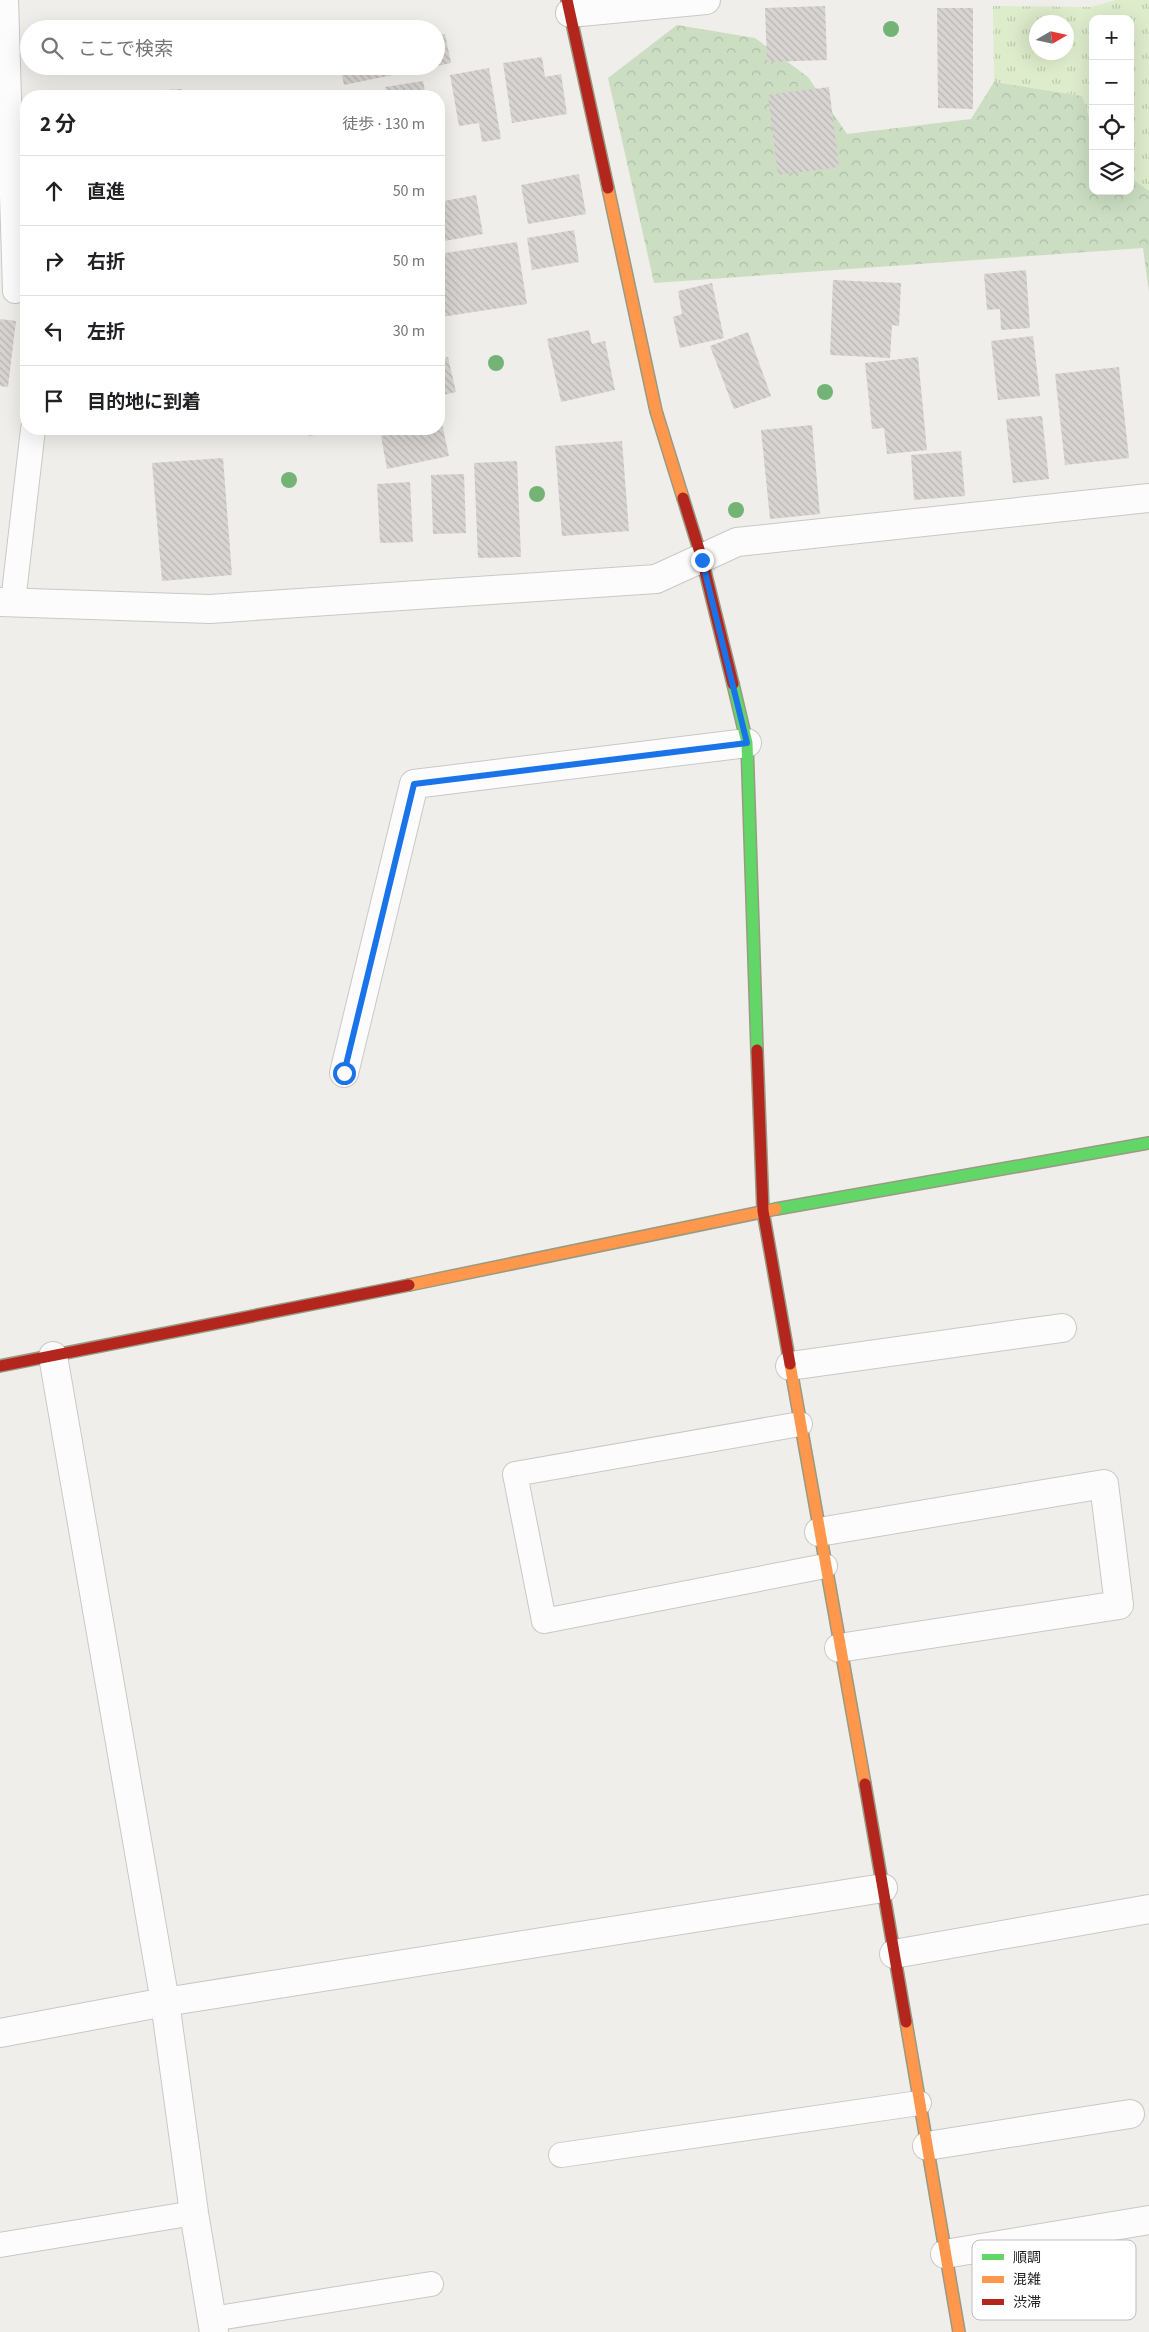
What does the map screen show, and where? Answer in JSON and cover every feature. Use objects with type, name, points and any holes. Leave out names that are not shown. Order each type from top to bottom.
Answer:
[{"type":"street","points":[[706,0],[568,7],[656,411],[702,560],[747,743],[763,1211],[818,1532],[883,1888],[959,2332]]},
{"type":"street","points":[[6,602],[210,609],[656,579],[702,560],[737,542],[1149,498]]},
{"type":"street","points":[[344,1073],[414,784],[747,743]]},
{"type":"street","points":[[0,1366],[763,1211],[1149,1143]]},
{"type":"street","points":[[790,1366],[1062,1328]]},
{"type":"street","points":[[53,1356],[165,2002],[194,2213],[213,2325]]},
{"type":"street","points":[[818,1532],[1104,1484],[1119,1605],[839,1648]]},
{"type":"street","points":[[0,2033],[165,2002],[883,1888]]},
{"type":"street","points":[[894,1954],[1149,1909]]},
{"type":"street","points":[[927,2146],[1130,2114]]},
{"type":"street","points":[[1029,2240],[1149,2220]]},
{"type":"street","points":[[945,2254],[972,2250]]},
{"type":"lane","points":[[6,0],[14,294]]},
{"type":"lane","points":[[6,602],[32,435]]},
{"type":"lane","points":[[800,1424],[515,1474],[544,1621],[825,1566]]},
{"type":"lane","points":[[561,2155],[920,2103]]},
{"type":"lane","points":[[0,2245],[194,2213]]},
{"type":"lane","points":[[213,2325],[431,2284]]},
{"type":"green space","points":[[1116,0],[1149,0],[1149,191],[1134,180],[1134,15],[1089,15],[1089,116],[1082,96],[994,82],[993,6],[1091,7]]},
{"type":"green space","points":[[677,25],[755,38],[808,77],[847,134],[971,119],[994,82],[1082,96],[1089,116],[1089,195],[1134,195],[1134,180],[1149,191],[1149,293],[1143,248],[654,283],[608,78]]},
{"type":"building","points":[[825,6],[827,60],[767,62],[765,8]]},
{"type":"building","points":[[937,8],[973,8],[973,109],[938,108]]},
{"type":"building","points":[[445,34],[451,63],[445,64]]},
{"type":"building","points":[[542,57],[545,77],[561,74],[567,114],[512,123],[503,63]]},
{"type":"building","points":[[489,68],[501,139],[482,142],[479,123],[459,126],[450,75]]},
{"type":"building","points":[[342,75],[392,75],[344,85]]},
{"type":"building","points":[[423,81],[425,90],[386,90],[385,87]]},
{"type":"building","points":[[829,87],[839,167],[778,175],[768,95]]},
{"type":"building","points":[[579,174],[586,214],[528,224],[521,185]]},
{"type":"building","points":[[476,195],[483,234],[445,241],[445,201]]},
{"type":"building","points":[[574,230],[579,262],[532,270],[527,238]]},
{"type":"building","points":[[517,242],[527,304],[445,316],[445,253]]},
{"type":"building","points":[[1026,270],[1030,328],[1001,330],[1000,309],[987,310],[984,274]]},
{"type":"building","points":[[833,280],[901,283],[899,326],[892,325],[890,358],[830,355]]},
{"type":"building","points":[[712,283],[724,338],[680,348],[673,317],[682,314],[678,291]]},
{"type":"building","points":[[0,319],[16,321],[8,387],[0,386]]},
{"type":"building","points":[[589,330],[592,344],[605,341],[615,390],[561,402],[547,339]]},
{"type":"building","points":[[748,332],[771,396],[734,409],[710,346]]},
{"type":"building","points":[[1033,336],[1040,396],[998,400],[991,341]]},
{"type":"building","points":[[448,357],[456,392],[445,395],[445,358]]},
{"type":"building","points":[[918,357],[927,450],[887,454],[884,428],[872,429],[865,363]]},
{"type":"building","points":[[1119,367],[1129,458],[1065,465],[1055,374]]},
{"type":"building","points":[[1042,416],[1049,479],[1013,483],[1006,419]]},
{"type":"building","points":[[812,425],[820,514],[770,519],[761,430]]},
{"type":"building","points":[[444,435],[449,456],[387,469],[381,436]]},
{"type":"building","points":[[622,441],[629,531],[562,536],[555,446]]},
{"type":"building","points":[[961,451],[965,496],[914,500],[911,455]]},
{"type":"building","points":[[223,458],[232,575],[162,581],[152,463]]},
{"type":"building","points":[[517,461],[521,557],[478,558],[474,463]]},
{"type":"building","points":[[464,474],[466,533],[433,534],[431,475]]},
{"type":"building","points":[[410,482],[413,542],[380,543],[377,484]]},
{"type":"traffic: fast","points":[[733,684],[747,743],[757,1050]]},
{"type":"traffic: fast","points":[[776,1209],[1149,1143]]},
{"type":"traffic: slow","points":[[608,188],[656,411],[683,498]]},
{"type":"traffic: slow","points":[[409,1285],[776,1209]]},
{"type":"traffic: slow","points":[[790,1364],[865,1784]]},
{"type":"traffic: slow","points":[[906,2022],[959,2332]]},
{"type":"traffic: jam","points":[[567,0],[608,188]]},
{"type":"traffic: jam","points":[[683,498],[702,559],[733,684]]},
{"type":"traffic: jam","points":[[757,1050],[763,1211],[790,1364]]},
{"type":"traffic: jam","points":[[0,1366],[409,1285]]},
{"type":"traffic: jam","points":[[865,1784],[906,2022]]},
{"type":"route","points":[[344,1073],[414,784],[747,743],[702,560]]}]
